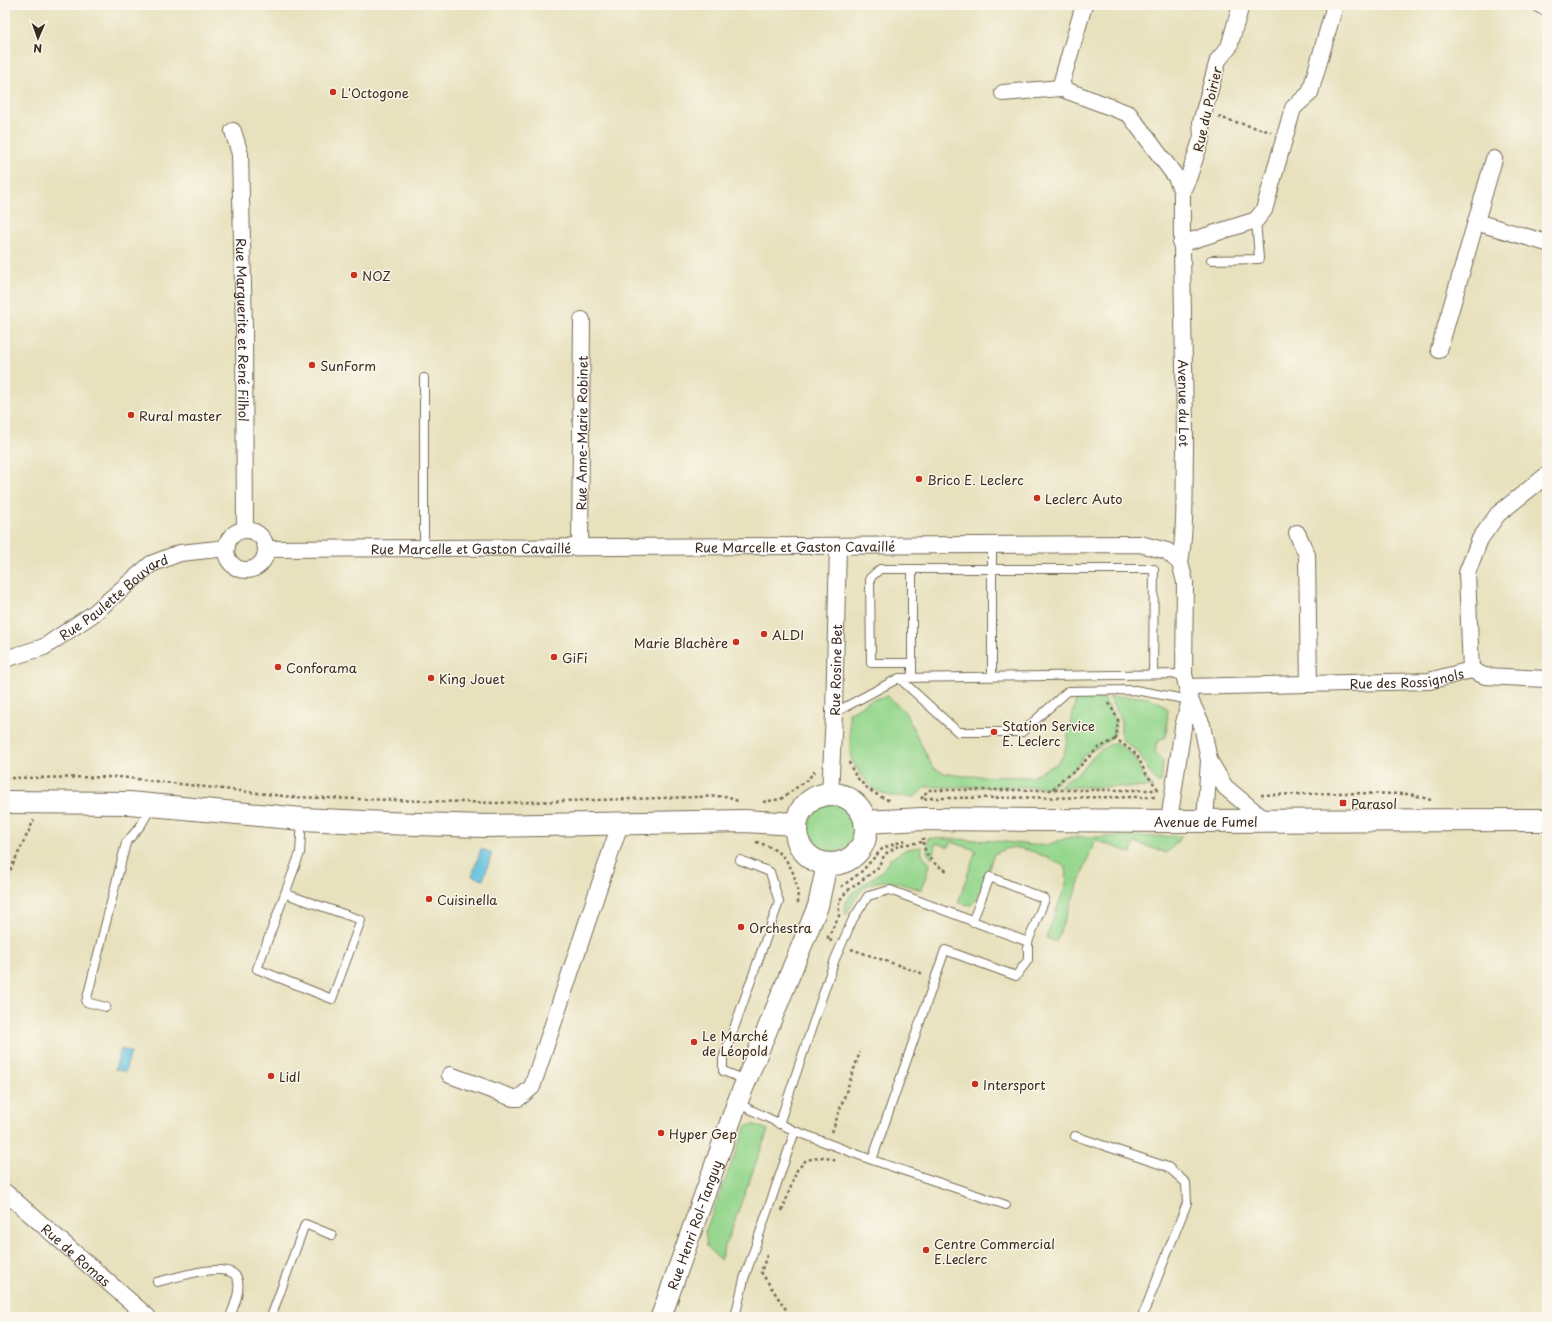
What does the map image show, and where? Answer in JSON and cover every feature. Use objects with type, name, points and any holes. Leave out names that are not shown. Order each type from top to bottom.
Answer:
[{"type":"main road","points":[[830,794],[842,796],[853,802],[861,810],[865,822],[866,833],[863,843],[857,852],[848,859],[838,863],[827,864],[817,861],[807,855],[800,846],[796,835],[796,824],[799,815],[808,803],[820,796],[830,794]]},
{"type":"main road","points":[[5,802],[129,803],[302,819],[484,826],[744,821],[796,824]]},
{"type":"main road","name":"Avenue de Fumel","points":[[865,822],[922,819],[1169,821],[1547,820]]},
{"type":"street","points":[[1060,88],[1084,5]]},
{"type":"street","name":"Rue du Poirier","points":[[1182,191],[1189,176],[1202,137],[1201,122],[1218,60],[1229,47],[1241,5]]},
{"type":"street","points":[[1181,244],[1256,220],[1264,210],[1293,108],[1310,93],[1335,5]]},
{"type":"street","points":[[1540,5],[1547,7]]},
{"type":"street","name":"Avenue du Lot","points":[[1003,93],[1060,88],[1129,114],[1176,177],[1182,191],[1181,244],[1185,402],[1184,538],[1180,563]]},
{"type":"street","name":"Rue Marguerite et René Filhol","points":[[233,131],[240,154],[244,330],[245,530]]},
{"type":"street","points":[[1439,350],[1494,159]]},
{"type":"street","points":[[1476,222],[1547,243]]},
{"type":"street","name":"Rue Anne-Marie Robinet","points":[[580,547],[582,320]]},
{"type":"street","name":"Rue des Rossignols","points":[[1187,687],[1429,681],[1471,670],[1467,573],[1480,539],[1498,514],[1547,475]]},
{"type":"street","points":[[245,530],[252,530],[262,537],[266,549],[265,556],[258,566],[246,570],[230,561],[226,548],[230,538],[240,531],[245,530]]},
{"type":"street","points":[[1297,533],[1307,555],[1309,684]]},
{"type":"street","name":"Rue Marcelle et Gaston Cavaillé","points":[[266,549],[1140,544],[1168,551],[1180,563]]},
{"type":"street","name":"Rue Rosine Bet","points":[[830,794],[834,713],[838,546]]},
{"type":"street","name":"Rue Paulette Bouvard","points":[[5,659],[44,647],[94,614],[151,564],[180,553],[226,548]]},
{"type":"street","points":[[1169,821],[1183,727],[1187,687],[1185,582],[1180,563]]},
{"type":"street","points":[[1471,670],[1485,676],[1547,679]]},
{"type":"street","points":[[1187,687],[1202,726],[1209,760],[1205,821]]},
{"type":"street","points":[[1209,760],[1225,787],[1266,821]]},
{"type":"street","points":[[450,1075],[513,1098],[519,1098],[532,1088],[620,824]]},
{"type":"street","name":"Rue Henri Rol-Tanguy","points":[[661,1317],[736,1103],[818,906],[827,864]]},
{"type":"street","name":"Rue de Romas","points":[[5,1192],[148,1317]]},
{"type":"lane","points":[[1211,260],[1259,259],[1256,220]]},
{"type":"lane","points":[[424,378],[424,548]]},
{"type":"lane","points":[[992,544],[992,676]]},
{"type":"lane","points":[[912,663],[871,663],[870,578],[880,569],[1154,569],[1153,674]]},
{"type":"lane","points":[[912,569],[912,678]]},
{"type":"lane","points":[[834,713],[899,678],[1153,674],[1187,687]]},
{"type":"lane","points":[[1090,675],[1091,691]]},
{"type":"lane","points":[[899,678],[958,732],[1022,732],[1068,691],[1106,691],[1187,687]]},
{"type":"lane","points":[[106,1007],[86,1002],[126,843],[149,813],[152,805]]},
{"type":"lane","points":[[286,894],[361,920],[332,999],[257,969],[300,853],[302,819]]},
{"type":"lane","points":[[740,860],[770,872],[779,902],[723,1059],[723,1071],[746,1080]]},
{"type":"lane","points":[[872,1160],[945,950],[1016,976],[1028,960],[1028,942],[1045,899],[990,877],[972,922]]},
{"type":"lane","points":[[779,1124],[841,946],[853,919],[868,896],[890,890],[1028,942]]},
{"type":"lane","points":[[736,1103],[779,1124],[828,1144],[1006,1205]]},
{"type":"lane","points":[[735,1317],[744,1279],[795,1131]]},
{"type":"lane","points":[[1075,1136],[1168,1167],[1186,1183],[1187,1203],[1142,1317]]},
{"type":"lane","points":[[271,1317],[305,1224],[332,1235]]},
{"type":"lane","points":[[157,1282],[216,1269],[231,1272],[236,1277],[238,1282],[237,1296],[230,1317]]},
{"type":"path","points":[[1204,112],[1284,137]]},
{"type":"path","points":[[1106,691],[1107,700],[1118,720],[1116,739]]},
{"type":"path","points":[[1053,789],[1061,780],[1075,771],[1098,748],[1116,739]]},
{"type":"path","points":[[1116,739],[1137,755],[1146,774],[1158,790],[1173,798]]},
{"type":"path","points":[[759,802],[782,799],[808,779],[818,767],[820,753],[832,753],[846,754],[857,780],[874,794],[896,803]]},
{"type":"path","points":[[5,778],[120,777],[292,797],[489,803],[560,803],[728,796],[744,804],[745,840],[770,846],[790,863],[798,888],[798,904],[818,906]]},
{"type":"path","points":[[5,881],[35,818],[37,803],[35,778]]},
{"type":"path","points":[[1158,790],[928,790],[920,801],[929,798],[1173,798]]},
{"type":"path","points":[[1256,796],[1341,793],[1410,794],[1433,801]]},
{"type":"path","points":[[923,836],[925,853],[930,862],[947,871]]},
{"type":"path","points":[[916,837],[930,837]]},
{"type":"path","points":[[836,891],[861,872],[883,848],[910,838]]},
{"type":"path","points":[[923,842],[900,845],[886,854],[877,869],[847,891],[839,901],[839,916],[827,939],[841,946],[936,978]]},
{"type":"path","points":[[823,1157],[860,1052]]},
{"type":"path","points":[[782,1212],[797,1170],[806,1160],[823,1157],[843,1164]]},
{"type":"path","points":[[768,1252],[761,1272],[791,1317]]},
{"type":"green space","points":[[1083,694],[1089,697],[1104,698],[1116,721],[1115,732],[1110,740],[1085,755],[1076,767],[1051,787],[925,787],[915,797],[890,796],[875,790],[860,774],[851,758],[849,713],[869,701],[887,696],[905,712],[933,768],[944,773],[962,776],[1031,777],[1057,763],[1064,754],[1077,695]]},
{"type":"green space","points":[[1109,697],[1148,698],[1155,700],[1168,709],[1166,737],[1157,742],[1155,752],[1163,761],[1162,776],[1159,784],[1149,772],[1139,753],[1121,739],[1121,719]]},
{"type":"green space","points":[[1115,742],[1133,755],[1143,775],[1153,787],[1060,787],[1064,781],[1077,774],[1099,751]]},
{"type":"green space","points":[[833,804],[842,806],[850,811],[855,819],[857,828],[855,837],[850,845],[842,850],[833,852],[824,850],[816,845],[811,837],[809,828],[811,819],[816,811],[824,806]]},
{"type":"green space","points":[[1182,836],[1167,853],[1135,842],[1131,853],[1095,840],[1056,942],[1046,938],[1067,881],[1066,867],[1024,849],[1009,848],[1003,850],[994,854],[977,899],[971,905],[958,903],[976,850],[951,842],[949,847],[936,843],[932,858],[927,853],[928,838],[1046,845],[1070,837]]},
{"type":"green space","points":[[922,847],[922,854],[930,864],[921,890],[892,882],[876,882],[863,889],[846,915],[844,906],[852,893],[882,871],[891,858],[907,849]]},
{"type":"green space","points":[[756,1125],[768,1130],[720,1260],[707,1246],[705,1232],[746,1126]]},
{"type":"water","points":[[481,849],[492,853],[483,880],[472,876]]},
{"type":"water","points":[[121,1049],[131,1052],[125,1072],[115,1069]]},
{"type":"place","name":"L'Octogone","points":[[333,92]]},
{"type":"place","name":"NOZ","points":[[354,275]]},
{"type":"place","name":"SunForm","points":[[312,365]]},
{"type":"place","name":"Rural master","points":[[131,415]]},
{"type":"place","name":"Brico E. Leclerc","points":[[919,479]]},
{"type":"place","name":"Leclerc Auto","points":[[1037,498]]},
{"type":"place","name":"ALDI","points":[[764,634]]},
{"type":"place","name":"Marie Blachère","points":[[736,642]]},
{"type":"place","name":"GiFi","points":[[554,657]]},
{"type":"place","name":"Conforama","points":[[278,667]]},
{"type":"place","name":"King Jouet","points":[[431,678]]},
{"type":"place","name":"Station Service E. Leclerc","points":[[994,732]]},
{"type":"place","name":"Parasol","points":[[1343,803]]},
{"type":"place","name":"Cuisinella","points":[[429,899]]},
{"type":"place","name":"Orchestra","points":[[741,927]]},
{"type":"place","name":"Le Marché de Léopold","points":[[694,1042]]},
{"type":"place","name":"Lidl","points":[[271,1076]]},
{"type":"place","name":"Intersport","points":[[975,1084]]},
{"type":"place","name":"Hyper Gep","points":[[661,1133]]},
{"type":"place","name":"Centre Commercial E.Leclerc","points":[[926,1250]]}]
